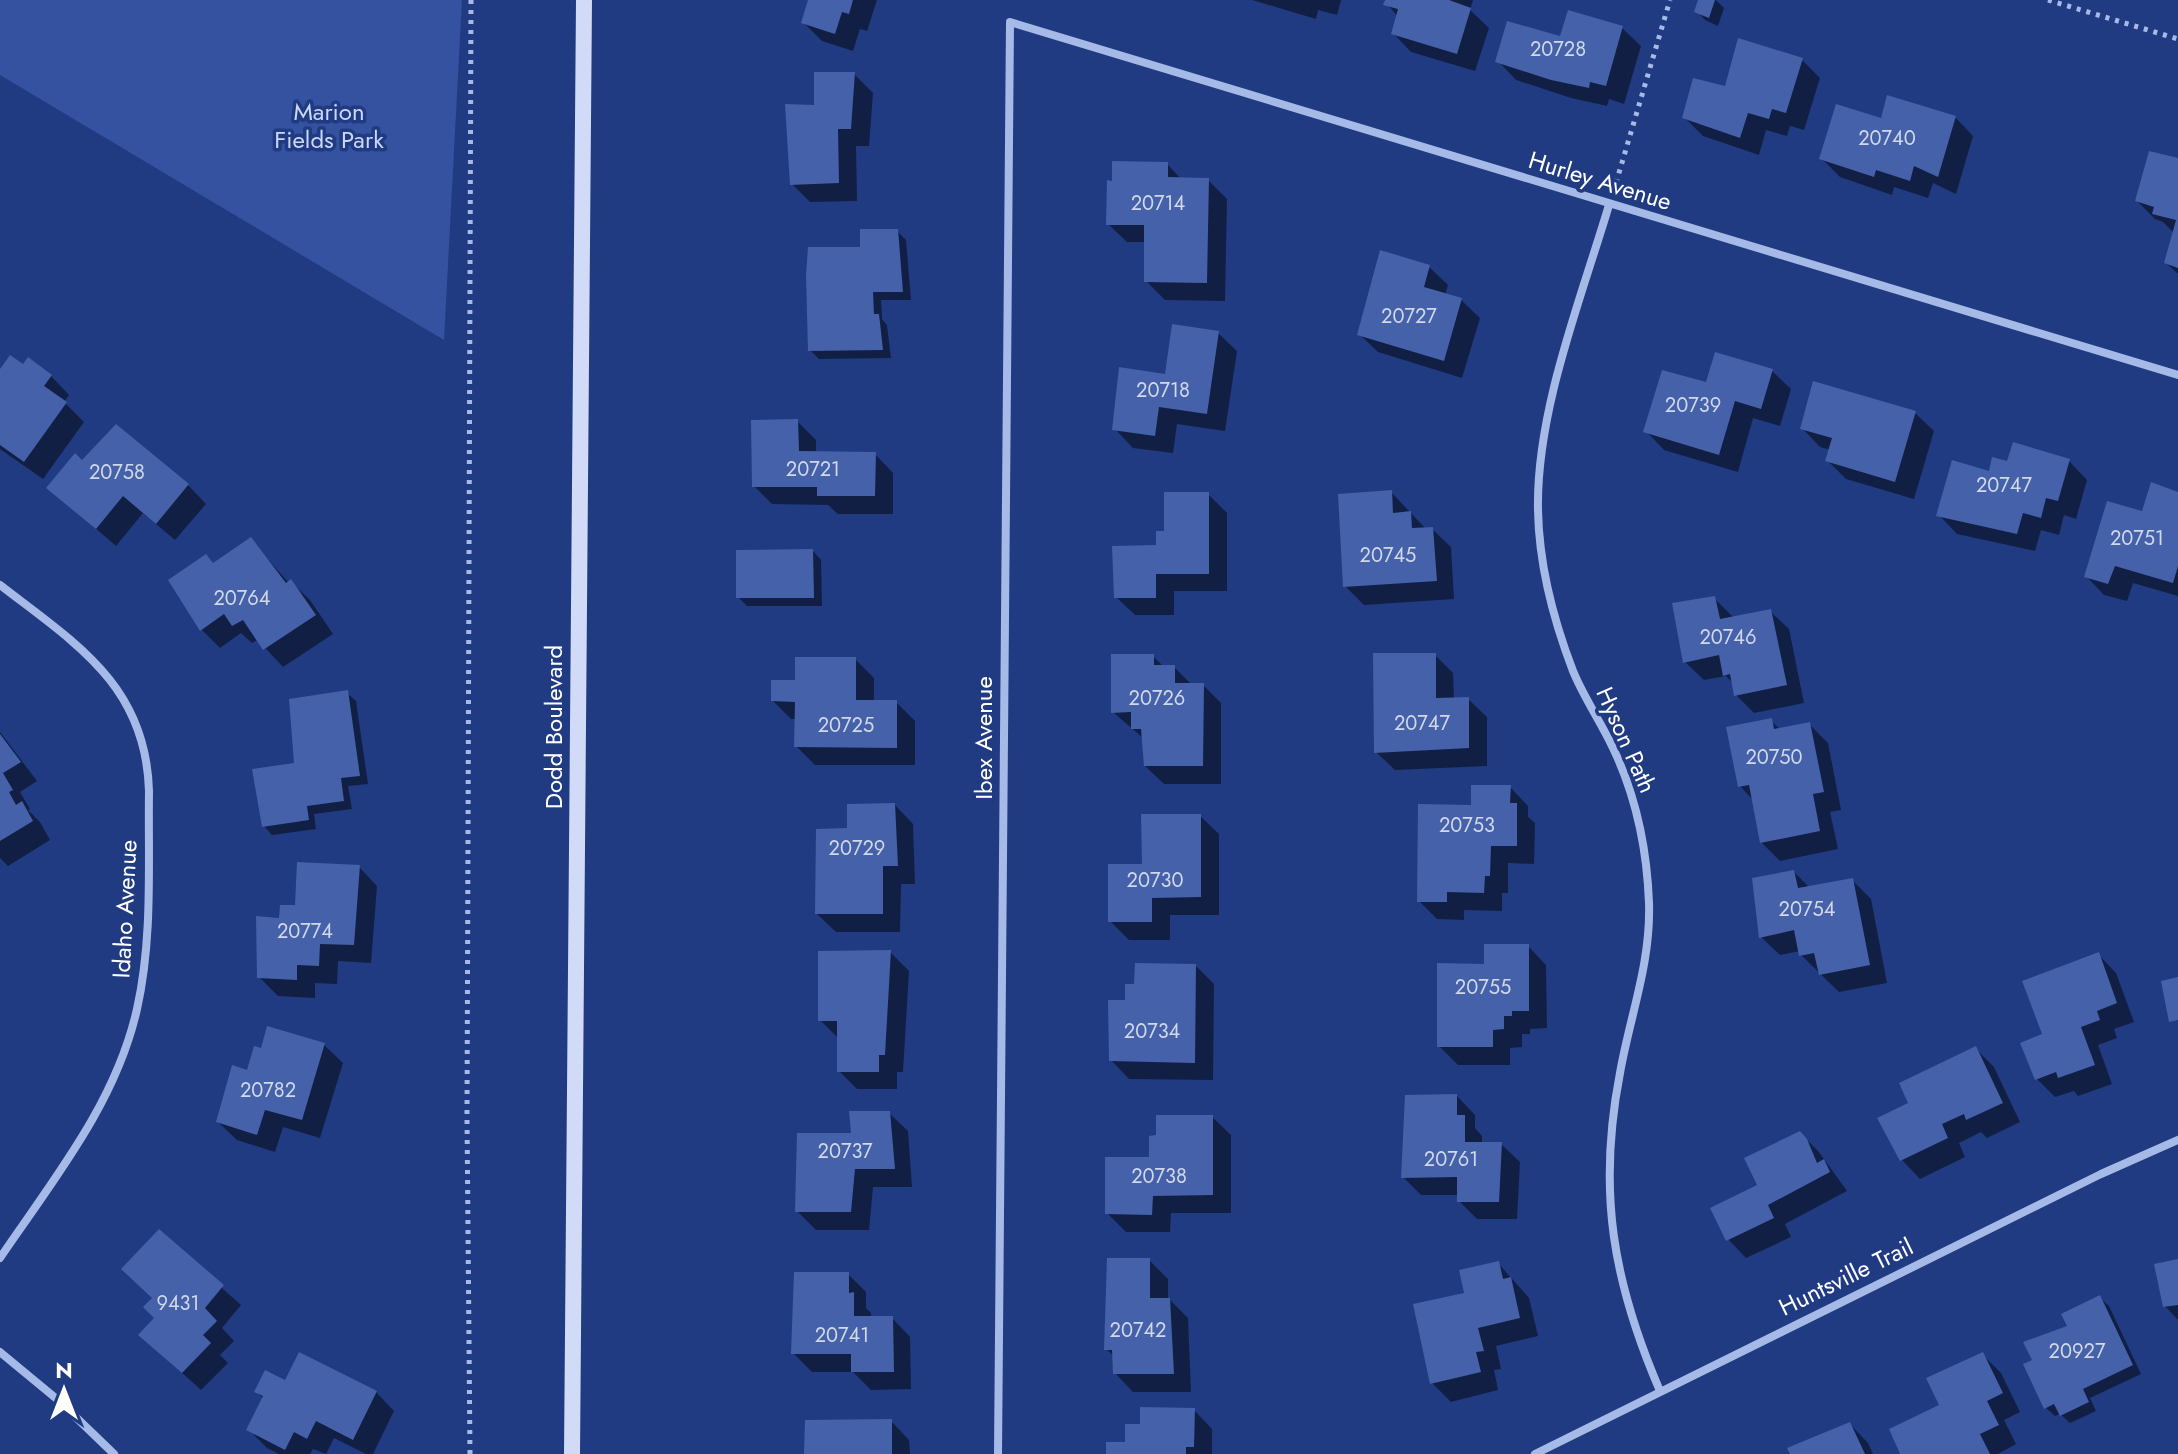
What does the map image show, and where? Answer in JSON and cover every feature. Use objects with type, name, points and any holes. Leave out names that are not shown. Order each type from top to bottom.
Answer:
[{"type":"main road","name":"Dodd Boulevard","points":[[572,1454],[584,0]]},
{"type":"street","name":"Hurley Avenue","points":[[1010,22],[2178,375]]},
{"type":"street","name":"Ibex Avenue","points":[[998,1454],[1010,22]]},
{"type":"street","name":"Hyson Path","points":[[1609,205],[1549,410],[1539,468],[1538,509],[1540,547],[1551,607],[1575,676],[1614,748],[1628,783],[1640,824],[1647,865],[1647,947],[1612,1117],[1610,1198],[1617,1260],[1627,1304],[1660,1391]]},
{"type":"street","name":"Idaho Avenue","points":[[0,585],[85,651],[112,680],[139,733],[148,770],[149,805],[146,949],[137,1011],[129,1040],[92,1122],[0,1258]]},
{"type":"street","name":"Huntsville Trail","points":[[1535,1454],[2101,1174],[2178,1140]]},
{"type":"street","points":[[0,1352],[58,1400],[114,1454]]},
{"type":"path","points":[[470,1454],[467,1117],[471,0]]},
{"type":"path","points":[[1609,205],[1670,0]]},
{"type":"path","points":[[2048,0],[2178,39]]},
{"type":"green space","name":"Marion Fields Park","points":[[0,0],[462,0],[444,340],[0,75]]},
{"type":"building","points":[[808,0],[853,0],[849,14],[842,12],[835,34],[801,23]]},
{"type":"building","points":[[1385,0],[1449,0],[1471,8],[1457,54],[1391,34],[1398,9],[1383,5]]},
{"type":"building","points":[[1698,0],[1715,0],[1709,18],[1694,12]]},
{"type":"building","points":[[1568,10],[1623,26],[1606,86],[1590,82],[1589,88],[1551,80],[1495,62],[1507,21],[1560,36]]},
{"type":"building","points":[[1738,38],[1803,58],[1786,113],[1772,109],[1769,119],[1748,113],[1740,138],[1682,118],[1693,78],[1725,86]]},
{"type":"building","points":[[814,72],[855,72],[851,129],[838,129],[839,183],[790,185],[785,104],[814,105]]},
{"type":"building","points":[[1887,95],[1956,116],[1938,177],[1914,166],[1910,181],[1876,170],[1874,177],[1819,159],[1836,104],[1881,118]]},
{"type":"building","points":[[2149,151],[2178,158],[2178,268],[2164,263],[2176,220],[2152,214],[2154,207],[2135,201]]},
{"type":"building","points":[[1112,161],[1168,162],[1168,177],[1209,178],[1207,283],[1144,282],[1144,225],[1106,225],[1107,180],[1112,181]]},
{"type":"building","points":[[860,229],[898,229],[903,292],[873,292],[874,314],[879,314],[883,350],[808,351],[808,247],[860,247]]},
{"type":"building","points":[[1380,250],[1430,265],[1424,287],[1462,298],[1444,361],[1357,335]]},
{"type":"building","points":[[1172,324],[1219,331],[1207,414],[1159,407],[1155,436],[1112,430],[1119,367],[1165,374]]},
{"type":"building","points":[[1715,352],[1773,369],[1761,409],[1735,401],[1719,455],[1643,432],[1662,370],[1706,382]]},
{"type":"building","points":[[10,355],[23,364],[28,357],[52,375],[44,386],[67,402],[24,462],[0,445],[0,369]]},
{"type":"building","points":[[1813,381],[1916,411],[1895,482],[1825,461],[1832,438],[1800,429]]},
{"type":"building","points":[[798,419],[799,451],[876,452],[875,496],[817,496],[817,487],[752,487],[751,420]]},
{"type":"building","points":[[116,424],[189,484],[156,524],[123,496],[96,529],[46,488],[75,453],[82,460]]},
{"type":"building","points":[[2013,442],[2070,459],[2058,501],[2046,498],[2041,518],[2023,513],[2017,534],[1936,516],[1952,460],[1989,471],[1992,457],[2007,461]]},
{"type":"building","points":[[2151,482],[2178,492],[2178,566],[2173,583],[2115,566],[2108,584],[2084,577],[2107,501],[2142,511]]},
{"type":"building","points":[[1392,490],[1393,513],[1411,511],[1412,528],[1433,527],[1437,581],[1343,587],[1338,494]]},
{"type":"building","points":[[1164,492],[1209,492],[1209,574],[1156,574],[1156,598],[1114,598],[1112,546],[1156,545],[1156,531],[1164,531]]},
{"type":"building","points":[[251,537],[286,583],[291,579],[316,615],[263,650],[243,620],[232,626],[224,614],[200,631],[168,580],[206,554],[213,563]]},
{"type":"building","points":[[813,549],[814,598],[736,598],[736,550]]},
{"type":"building","points":[[1715,596],[1720,619],[1771,609],[1787,685],[1734,696],[1730,674],[1723,676],[1719,655],[1683,663],[1672,603]]},
{"type":"building","points":[[1373,653],[1436,653],[1436,698],[1469,697],[1469,748],[1374,753]]},
{"type":"building","points":[[1111,654],[1154,654],[1154,665],[1175,665],[1175,683],[1204,683],[1203,766],[1144,766],[1141,729],[1131,729],[1131,712],[1111,713]]},
{"type":"building","points":[[795,657],[856,657],[856,700],[897,700],[897,748],[794,747],[795,702],[771,701],[771,680],[795,680]]},
{"type":"building","points":[[348,690],[360,776],[341,778],[344,801],[307,806],[309,820],[262,827],[252,769],[294,763],[289,699]]},
{"type":"building","points":[[1772,718],[1774,729],[1810,722],[1824,792],[1813,794],[1820,831],[1760,843],[1749,785],[1738,787],[1726,727]]},
{"type":"building","points":[[0,734],[21,762],[3,773],[13,790],[9,792],[16,805],[22,801],[33,821],[0,841]]},
{"type":"building","points":[[1471,785],[1511,785],[1510,803],[1517,803],[1517,846],[1491,846],[1490,876],[1485,876],[1484,893],[1447,892],[1447,902],[1417,902],[1418,804],[1471,805]]},
{"type":"building","points":[[895,803],[898,866],[883,866],[883,914],[815,914],[816,829],[847,828],[847,804]]},
{"type":"building","points":[[1141,814],[1201,814],[1201,897],[1152,898],[1152,922],[1108,922],[1108,864],[1142,864]]},
{"type":"building","points":[[297,862],[360,865],[354,945],[320,944],[319,966],[297,965],[297,980],[257,978],[256,916],[279,918],[280,905],[295,905]]},
{"type":"building","points":[[1794,870],[1798,888],[1853,878],[1870,965],[1819,975],[1814,953],[1799,956],[1794,930],[1759,938],[1752,878]]},
{"type":"building","points":[[1484,944],[1529,944],[1529,1011],[1512,1011],[1512,1016],[1504,1016],[1504,1029],[1493,1030],[1493,1047],[1437,1047],[1437,963],[1484,964]]},
{"type":"building","points":[[891,950],[885,1055],[879,1055],[879,1072],[837,1072],[837,1021],[818,1021],[818,951]]},
{"type":"building","points":[[2099,952],[2117,1003],[2097,1011],[2100,1020],[2081,1027],[2095,1065],[2058,1078],[2056,1072],[2035,1080],[2020,1043],[2042,1034],[2022,981]]},
{"type":"building","points":[[1135,963],[1196,964],[1195,1063],[1109,1061],[1108,1000],[1125,1000],[1125,984],[1134,984]]},
{"type":"building","points":[[2178,977],[2178,1020],[2169,1022],[2161,981]]},
{"type":"building","points":[[267,1026],[325,1043],[302,1120],[265,1110],[257,1135],[216,1122],[232,1065],[247,1070],[254,1046],[261,1048]]},
{"type":"building","points":[[1976,1046],[2003,1103],[1966,1120],[1964,1114],[1942,1124],[1948,1138],[1900,1161],[1877,1118],[1908,1103],[1899,1083]]},
{"type":"building","points":[[1457,1094],[1457,1115],[1465,1115],[1465,1142],[1502,1142],[1499,1202],[1457,1202],[1457,1177],[1401,1178],[1405,1095]]},
{"type":"building","points":[[849,1111],[890,1111],[895,1169],[855,1169],[851,1212],[795,1212],[797,1133],[851,1133]]},
{"type":"building","points":[[1156,1115],[1213,1115],[1213,1195],[1153,1196],[1152,1215],[1105,1214],[1105,1157],[1149,1157],[1149,1136],[1156,1135]]},
{"type":"building","points":[[1800,1131],[1807,1139],[1817,1163],[1824,1159],[1830,1172],[1768,1205],[1774,1218],[1726,1241],[1710,1208],[1757,1185],[1744,1158]]},
{"type":"building","points":[[159,1229],[224,1285],[205,1308],[217,1321],[203,1335],[211,1343],[182,1373],[138,1335],[154,1318],[143,1307],[152,1298],[121,1269]]},
{"type":"building","points":[[1107,1258],[1150,1258],[1150,1298],[1170,1298],[1174,1374],[1113,1374],[1112,1350],[1104,1350]]},
{"type":"building","points":[[2178,1259],[2178,1305],[2163,1307],[2154,1264]]},
{"type":"building","points":[[1499,1261],[1503,1279],[1511,1277],[1520,1318],[1478,1328],[1484,1351],[1476,1352],[1481,1372],[1430,1384],[1413,1304],[1464,1293],[1459,1270]]},
{"type":"building","points":[[794,1272],[849,1272],[849,1293],[854,1292],[854,1316],[893,1316],[894,1372],[851,1372],[851,1354],[791,1354]]},
{"type":"building","points":[[2100,1295],[2133,1365],[2083,1389],[2089,1402],[2060,1416],[2054,1404],[2044,1409],[2023,1364],[2032,1360],[2023,1342],[2067,1326],[2061,1314]]},
{"type":"building","points":[[299,1352],[377,1391],[353,1440],[316,1421],[307,1439],[294,1432],[285,1450],[246,1430],[263,1396],[254,1392],[265,1370],[285,1380]]},
{"type":"building","points":[[1983,1352],[2003,1393],[1987,1401],[1999,1425],[1980,1434],[1990,1454],[1900,1454],[1889,1429],[1939,1405],[1926,1378]]},
{"type":"building","points":[[1140,1407],[1195,1408],[1194,1447],[1186,1447],[1186,1454],[1106,1454],[1106,1442],[1125,1442],[1125,1424],[1140,1424]]},
{"type":"building","points":[[892,1419],[892,1454],[804,1454],[805,1420]]},
{"type":"building","points":[[1850,1422],[1865,1454],[1790,1454],[1787,1448]]}]
